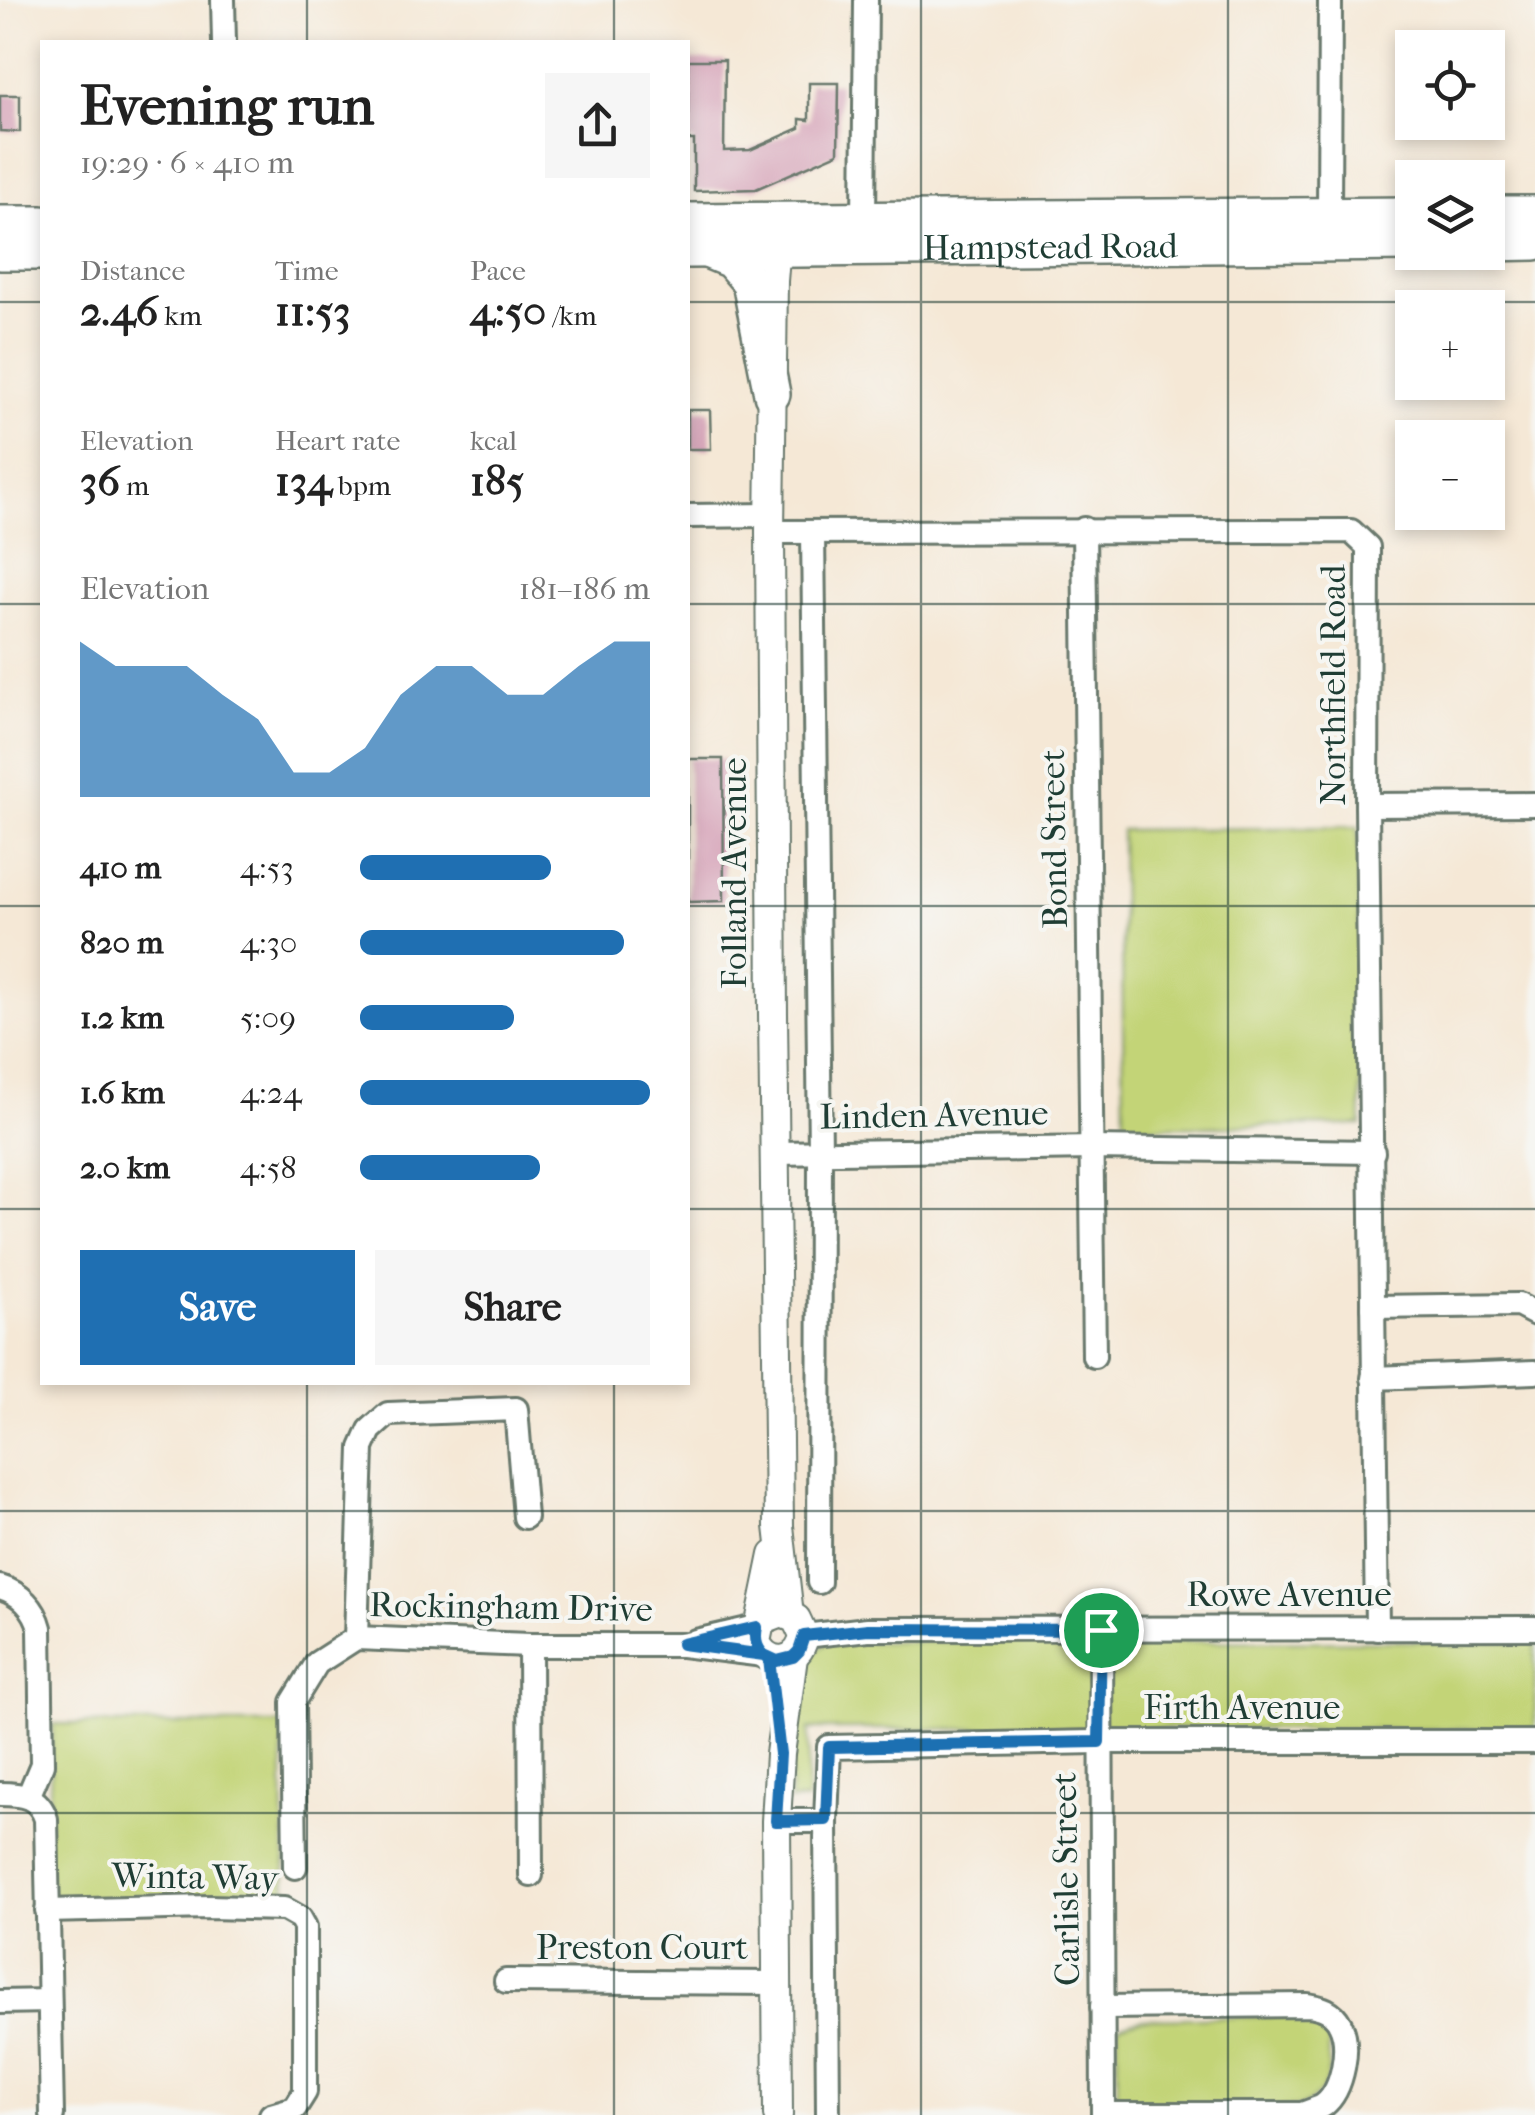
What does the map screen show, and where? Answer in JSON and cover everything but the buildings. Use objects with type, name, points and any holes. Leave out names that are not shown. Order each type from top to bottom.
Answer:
[{"type":"highway","points":[[1505,214],[1535,214]]},
{"type":"highway","name":"Hampstead Road","points":[[694,240],[777,235],[1329,230],[1395,218]]},
{"type":"highway","name":"Hampstead Road","points":[[777,235],[864,220],[1329,230],[1395,240]]},
{"type":"highway","points":[[0,224],[40,224]]},
{"type":"highway","points":[[694,240],[731,260],[750,282],[772,394]]},
{"type":"highway","points":[[1505,242],[1535,242]]},
{"type":"highway","points":[[0,252],[40,252]]},
{"type":"street","points":[[223,0],[224,40]]},
{"type":"street","points":[[864,220],[866,0]]},
{"type":"street","points":[[1329,230],[1330,0]]},
{"type":"street","name":"Folland Avenue","points":[[777,235],[770,523],[779,1526],[778,2115]]},
{"type":"street","name":"Northfield Road","points":[[690,516],[770,523],[814,532],[1351,530],[1368,547],[1367,805],[1377,1629]]},
{"type":"street","name":"Bond Street","points":[[1084,529],[1094,1148]]},
{"type":"street","points":[[814,532],[820,1152],[819,1582]]},
{"type":"street","points":[[1367,805],[1535,804]]},
{"type":"street","name":"Linden Avenue","points":[[776,1153],[1094,1148],[1373,1152]]},
{"type":"street","name":"Linden Avenue","points":[[1094,1148],[1094,1356]]},
{"type":"street","points":[[1373,1307],[1518,1305],[1535,1314]]},
{"type":"street","points":[[1373,1378],[1535,1372]]},
{"type":"street","points":[[356,1638],[362,1448],[370,1430],[388,1414],[516,1409],[525,1517]]},
{"type":"street","points":[[0,1587],[19,1595],[37,1617],[40,1628],[42,1764],[28,1796]]},
{"type":"street","name":"Rowe Avenue","points":[[777,1638],[868,1629],[1535,1628]]},
{"type":"street","name":"Carlisle Street","points":[[1101,1630],[1099,1742],[1103,2115],[1302,2114],[1324,2105],[1336,2088],[1345,2057],[1340,2024],[1326,2008],[1102,2006]]},
{"type":"street","name":"Rockingham Drive","points":[[295,1868],[293,1702],[317,1663],[356,1638],[530,1645],[682,1644],[777,1638]]},
{"type":"street","points":[[530,1645],[531,1876]]},
{"type":"street","name":"Firth Avenue","points":[[826,1820],[829,1747],[1099,1742],[1535,1742]]},
{"type":"street","points":[[0,1794],[28,1796],[44,1811],[46,1819],[52,2115]]},
{"type":"street","points":[[776,1821],[826,1820],[828,2115]]},
{"type":"street","name":"Winta Way","points":[[47,1911],[263,1908],[284,1909],[300,1918],[306,1927],[305,2092],[295,2108],[271,2115]]},
{"type":"street","name":"Preston Court","points":[[506,1981],[776,1983]]},
{"type":"street","points":[[0,2002],[49,2001]]},
{"type":"green space","points":[[1358,827],[1361,1125],[1124,1127],[1121,830]]},
{"type":"green space","points":[[1535,1641],[1535,1729],[809,1729],[807,1800],[790,1801],[793,1668],[828,1642]]},
{"type":"green space","points":[[53,1724],[282,1724],[286,1903],[44,1909]]},
{"type":"green space","points":[[1305,2016],[1329,2041],[1329,2063],[1323,2088],[1300,2107],[1136,2108],[1117,2098],[1118,2026],[1142,2019]]},
{"type":"route","points":[[1101,1630],[868,1629],[804,1636],[793,1657],[777,1661],[764,1655],[682,1644],[757,1627],[756,1642],[759,1649],[764,1655],[769,1659],[780,1754],[776,1821],[826,1820],[829,1747],[1099,1742],[1101,1630]]}]
